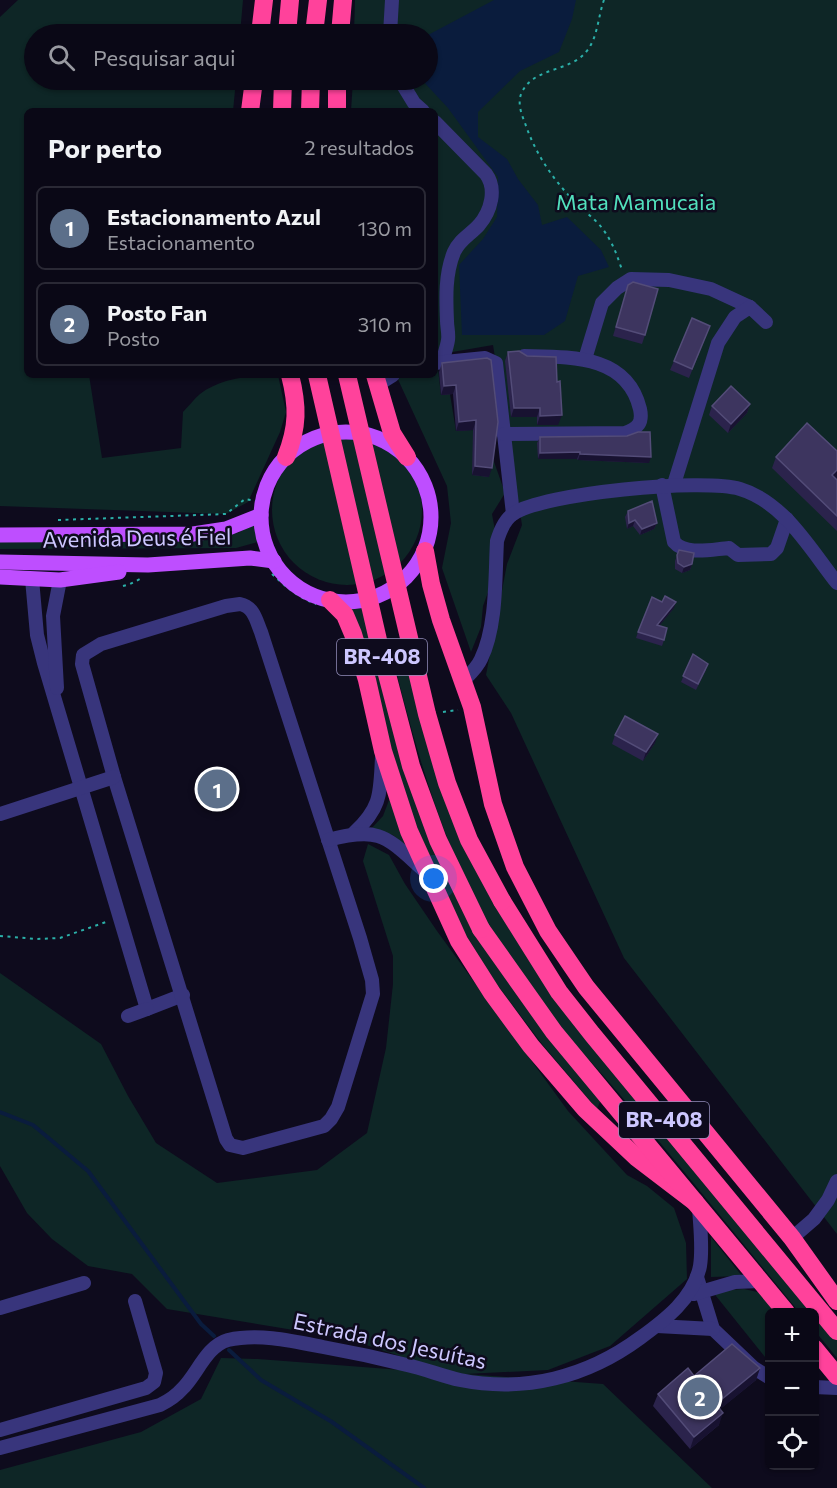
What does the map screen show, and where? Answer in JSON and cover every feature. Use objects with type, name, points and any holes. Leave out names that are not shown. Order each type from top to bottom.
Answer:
[{"type":"highway","points":[[261,24],[264,0]]},
{"type":"highway","points":[[288,24],[290,0]]},
{"type":"highway","points":[[315,24],[318,0]]},
{"type":"highway","points":[[341,24],[343,0]]},
{"type":"highway","points":[[250,108],[253,90]]},
{"type":"highway","points":[[282,108],[283,90]]},
{"type":"highway","points":[[310,108],[311,90]]},
{"type":"highway","points":[[337,90],[337,108]]},
{"type":"highway","points":[[286,456],[294,436],[296,417],[291,378]]},
{"type":"highway","name":"BR-408","points":[[318,378],[378,640],[411,766],[438,840],[481,929],[554,1032],[783,1308]]},
{"type":"highway","name":"BR-408","points":[[348,378],[427,714],[447,783],[469,840],[502,901],[559,992],[837,1331]]},
{"type":"highway","points":[[376,380],[392,433],[407,457]]},
{"type":"highway","points":[[425,551],[441,620],[472,707],[493,804],[515,867],[548,931],[586,987],[792,1238],[837,1301]]},
{"type":"highway","points":[[330,600],[345,615],[353,634],[367,680],[383,751],[409,831],[459,940],[492,993],[531,1046],[585,1109],[636,1157],[697,1205]]},
{"type":"highway","points":[[819,1354],[837,1376]]},
{"type":"main road","points":[[360,433],[394,445],[407,457],[422,478],[430,501],[431,527],[425,551],[409,575],[386,592],[359,601],[330,600],[308,592],[289,579],[274,561],[262,531],[262,509],[268,483],[286,456],[317,435],[360,433]]},
{"type":"main road","name":"Avenida Deus é Fiel","points":[[0,536],[192,534],[226,529],[262,509]]},
{"type":"main road","name":"Avenida Deus é Fiel","points":[[0,562],[148,565],[250,558],[274,561]]},
{"type":"main road","points":[[0,577],[60,580],[121,572],[148,565]]},
{"type":"street","points":[[391,24],[392,0]]},
{"type":"street","points":[[406,90],[420,108]]},
{"type":"street","points":[[438,125],[492,183],[492,194],[486,214],[478,226],[458,243],[451,261],[447,276],[448,338],[438,363],[485,358],[496,363],[513,514]]},
{"type":"street","points":[[585,359],[602,303],[625,281],[631,279],[669,280],[711,289],[750,307],[766,321]]},
{"type":"street","points":[[750,307],[735,317],[718,342],[668,485],[674,542],[678,547],[687,550],[729,548],[738,555],[771,554],[777,548],[787,519]]},
{"type":"street","points":[[504,434],[626,433],[636,429],[642,417],[632,387],[608,368],[585,359],[524,356]]},
{"type":"street","points":[[463,681],[480,661],[486,648],[493,610],[497,541],[506,522],[513,514],[529,507],[564,498],[668,485],[704,484],[740,489],[766,502],[787,519],[837,583]]},
{"type":"street","points":[[32,579],[37,635],[50,687],[147,1009]]},
{"type":"street","points":[[59,711],[53,616],[60,580]]},
{"type":"street","points":[[226,606],[246,606],[252,611],[261,632],[328,840],[360,938],[372,980],[373,994],[338,1107],[332,1119],[324,1126],[243,1148],[230,1145],[226,1139],[114,777],[87,686],[82,664],[83,655],[101,644],[226,606]]},
{"type":"street","points":[[354,833],[367,822],[376,808],[381,785],[383,751]]},
{"type":"street","points":[[0,814],[114,777]]},
{"type":"street","points":[[328,840],[354,833],[374,834],[393,843],[428,873]]},
{"type":"street","points":[[128,1016],[183,995]]},
{"type":"street","points":[[792,1238],[814,1219],[828,1200],[837,1181]]},
{"type":"street","points":[[697,1205],[699,1284],[713,1329],[754,1368],[765,1375]]},
{"type":"street","points":[[699,1284],[760,1281]]},
{"type":"street","points":[[0,1308],[84,1283]]},
{"type":"street","name":"Estrada dos Jesuítas","points":[[0,1448],[160,1405],[182,1390],[204,1359],[225,1341],[250,1337],[293,1341],[381,1359],[460,1380],[501,1385],[565,1377],[598,1364],[625,1349],[657,1326],[699,1284]]},
{"type":"street","points":[[0,1430],[151,1386],[156,1373],[135,1301]]},
{"type":"street","points":[[657,1326],[713,1329]]},
{"type":"street","points":[[819,1387],[837,1388]]},
{"type":"path","points":[[604,0],[594,37],[587,51],[576,61],[528,83],[521,93],[519,103],[529,135],[545,166],[568,195],[595,220],[608,236],[618,257],[625,281]]},
{"type":"path","points":[[49,520],[226,514],[245,499],[262,509]]},
{"type":"path","points":[[0,936],[60,938],[120,917]]},
{"type":"green space","points":[[18,0],[243,0],[241,24],[24,24],[24,90],[235,90],[233,108],[24,108],[24,378],[89,378],[102,458],[181,448],[183,412],[200,394],[217,384],[237,378],[279,378],[286,412],[280,432],[248,502],[226,514],[0,506],[0,17]]},
{"type":"green space","name":"Mata Mamucaia","points":[[355,0],[837,0],[837,1234],[624,958],[511,713],[486,675],[507,564],[522,525],[493,345],[438,354],[438,108],[351,108],[352,90],[438,90],[438,24],[354,24]]},
{"type":"green space","points":[[438,369],[441,395],[450,394],[456,431],[473,430],[492,456],[505,493],[492,514],[497,541],[495,573],[483,606],[481,627],[471,652],[442,568],[451,523],[447,486],[397,378],[438,378]]},
{"type":"green space","points":[[347,435],[376,441],[400,457],[416,481],[422,510],[416,539],[400,563],[376,579],[347,585],[318,579],[294,563],[278,539],[272,510],[278,481],[294,457],[318,441]]},
{"type":"green space","points":[[254,523],[258,542],[236,548],[0,549],[0,536],[199,536],[238,533]]},
{"type":"green space","points":[[366,605],[452,882],[602,1097],[597,1109],[542,1044],[496,983],[456,919],[404,796],[350,606]]},
{"type":"green space","points":[[388,639],[401,639],[508,925],[812,1308],[796,1308],[524,982],[477,905],[460,868],[431,794]]},
{"type":"green space","points":[[391,795],[412,852],[393,835],[371,829],[383,816]]},
{"type":"green space","points":[[368,844],[389,855],[405,884],[437,931],[568,1111],[627,1175],[647,1186],[674,1208],[686,1243],[687,1279],[610,1346],[548,1370],[465,1374],[603,1384],[712,1488],[0,1488],[0,1470],[141,1432],[201,1399],[221,1358],[454,1374],[348,1339],[167,1309],[132,1274],[88,1266],[52,1239],[27,1213],[0,1166],[0,973],[101,1044],[156,1143],[217,1183],[317,1170],[367,1133],[386,1048],[393,984],[393,956],[363,861]]},
{"type":"green space","points":[[711,1237],[742,1276],[711,1277]]},
{"type":"green space","points":[[744,1289],[762,1293],[774,1308],[765,1308],[765,1357],[712,1291]]},
{"type":"green space","points":[[819,1317],[837,1340],[837,1358],[819,1336]]},
{"type":"water","points":[[494,0],[576,0],[572,19],[559,52],[520,71],[478,112],[478,137],[507,159],[518,179],[538,205],[542,225],[567,217],[601,250],[609,267],[578,276],[565,321],[544,335],[462,335],[459,265],[483,239],[497,217],[498,177],[448,108],[431,90],[438,90],[438,30]]},
{"type":"building","points":[[633,282],[658,289],[645,335],[616,327],[628,285]]},
{"type":"building","points":[[692,318],[710,326],[692,369],[674,361]]},
{"type":"building","points":[[519,351],[527,356],[556,357],[562,415],[540,416],[540,408],[514,408],[508,352]]},
{"type":"building","points":[[487,358],[491,360],[498,422],[492,468],[475,466],[476,420],[459,422],[456,385],[444,386],[442,363]]},
{"type":"building","points":[[731,386],[750,404],[731,424],[712,406]]},
{"type":"building","points":[[807,423],[837,451],[837,470],[832,475],[837,480],[837,516],[776,457]]},
{"type":"building","points":[[638,432],[650,432],[651,457],[580,454],[580,452],[540,453],[540,437],[627,436]]},
{"type":"building","points":[[652,501],[657,523],[642,529],[635,520],[629,523],[628,511]]},
{"type":"building","points":[[679,550],[694,553],[692,564],[684,567],[678,563]]},
{"type":"building","points":[[665,596],[676,602],[657,625],[667,628],[664,640],[638,632],[652,597],[662,602]]},
{"type":"building","points":[[693,654],[708,664],[698,684],[683,676]]},
{"type":"building","points":[[625,716],[658,734],[646,752],[615,735]]},
{"type":"building","points":[[732,1344],[760,1368],[716,1404],[723,1413],[694,1437],[658,1394],[688,1368],[694,1376]]},
{"type":"waterway","points":[[0,1112],[33,1125],[88,1171],[201,1324],[214,1336]]},
{"type":"waterway","points":[[229,1350],[261,1380],[332,1422],[424,1488]]},
{"type":"place","name":"Estacionamento Azul","points":[[217,789]]},
{"type":"place","name":"Posto Fan","points":[[700,1397]]}]
